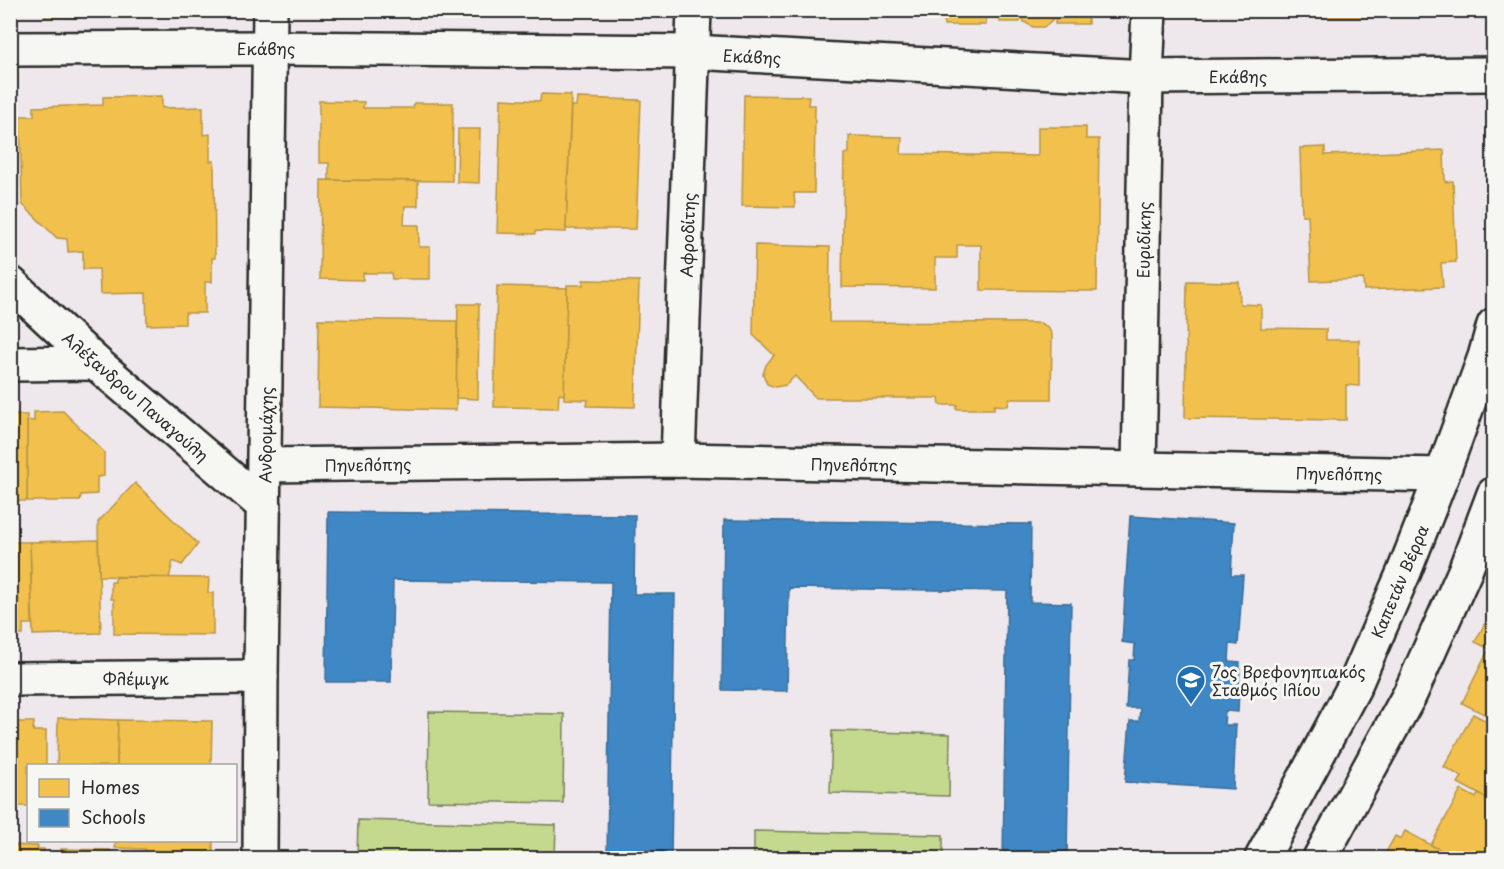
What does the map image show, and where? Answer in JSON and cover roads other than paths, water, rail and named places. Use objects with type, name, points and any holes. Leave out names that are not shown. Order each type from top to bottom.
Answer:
[{"type":"street","name":"Ανδρομάχης","points":[[260,858],[270,10]]},
{"type":"street","name":"Αφροδίτης","points":[[678,460],[694,10]]},
{"type":"street","name":"Ευριδίκης","points":[[1139,469],[1149,10]]},
{"type":"street","name":"Εκάβης","points":[[10,49],[270,48],[693,52],[1146,76],[1494,74]]},
{"type":"street","name":"Αλέξανδρου Παναγούλη","points":[[10,284],[96,363],[264,506]]},
{"type":"street","name":"Καπετάν Βέρρα","points":[[1262,858],[1354,687],[1404,572],[1442,475],[1485,357],[1494,325]]},
{"type":"street","points":[[10,364],[96,363]]},
{"type":"street","name":"Πηνελόπης","points":[[265,465],[678,460],[1442,475]]},
{"type":"street","points":[[1320,858],[1410,694],[1464,571],[1494,494]]},
{"type":"street","name":"Φλέμιγκ","points":[[10,679],[261,677]]},
{"type":"place","name":"7ος Βρεφονηπιακός Σταθμός Ιλίου","points":[[1191,706]]}]
